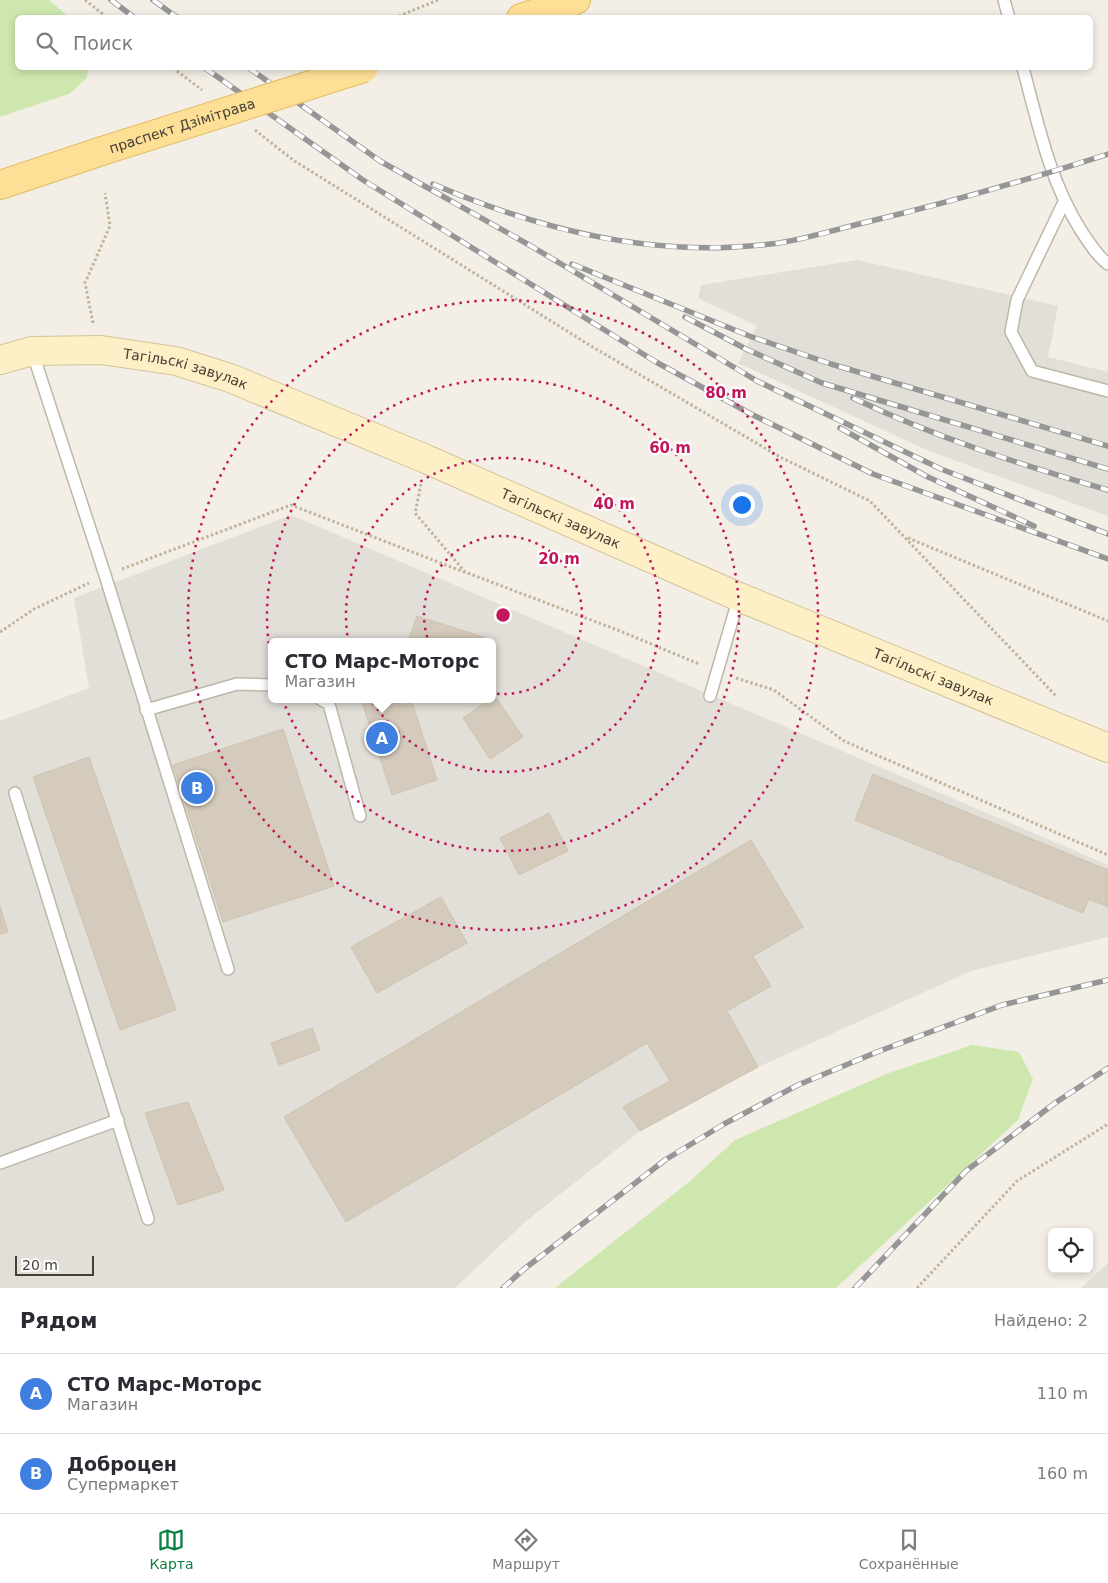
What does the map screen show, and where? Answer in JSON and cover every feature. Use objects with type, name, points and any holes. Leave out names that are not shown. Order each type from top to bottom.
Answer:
[{"type":"main road","points":[[531,15],[576,0]]},
{"type":"main road","name":"праспект Дзімітрава","points":[[0,185],[359,70]]},
{"type":"main road","name":"Тагільскі завулак","points":[[0,360],[32,351],[101,350],[176,361],[230,378],[426,459],[739,597],[1108,748]]},
{"type":"lane","points":[[1004,0],[1008,15]]},
{"type":"lane","points":[[1024,70],[1052,172],[1064,202],[1085,237],[1101,259],[1108,264]]},
{"type":"lane","points":[[1064,202],[1017,300],[1011,332],[1032,371],[1108,391]]},
{"type":"lane","points":[[32,351],[105,576],[228,969]]},
{"type":"lane","points":[[710,696],[739,597]]},
{"type":"lane","points":[[146,710],[236,684],[268,685]]},
{"type":"lane","points":[[327,703],[360,816]]},
{"type":"lane","points":[[16,793],[148,1219]]},
{"type":"lane","points":[[0,1163],[118,1120]]},
{"type":"path","points":[[85,0],[104,15]]},
{"type":"path","points":[[401,15],[438,0]]},
{"type":"path","points":[[176,70],[203,91]]},
{"type":"path","points":[[248,125],[294,160],[591,346],[780,457],[870,501],[906,536],[1058,698]]},
{"type":"path","points":[[94,330],[85,283],[110,226],[105,193]]},
{"type":"path","points":[[0,632],[34,609],[105,576],[291,505],[465,572]]},
{"type":"path","points":[[906,536],[1108,621]]},
{"type":"path","points":[[917,1288],[1017,1181],[1108,1124]]},
{"type":"shaded area","points":[[857,260],[1058,306],[1048,357],[1108,372],[1108,516],[929,451],[738,363],[757,326],[698,298],[701,285]]},
{"type":"shaded area","points":[[291,515],[1108,865],[1108,937],[971,971],[758,1067],[640,1131],[525,1222],[455,1288],[0,1288],[0,721],[89,688],[74,598]]},
{"type":"shaded area","points":[[1108,1263],[1108,1288],[1081,1288]]},
{"type":"green space","points":[[0,0],[49,0],[67,15],[15,15],[15,70],[88,70],[86,79],[69,94],[0,117]]},
{"type":"green space","points":[[972,1045],[1019,1052],[1033,1079],[1018,1120],[836,1288],[555,1288],[689,1182],[735,1140],[886,1074]]},
{"type":"building","points":[[417,616],[483,637],[483,638],[409,638]]},
{"type":"building","points":[[496,697],[523,737],[490,759],[463,718],[485,703],[496,703]]},
{"type":"building","points":[[362,703],[412,703],[437,780],[392,795]]},
{"type":"building","points":[[283,729],[334,886],[223,922],[173,765]]},
{"type":"building","points":[[89,757],[176,1010],[120,1030],[33,777]]},
{"type":"building","points":[[873,774],[1108,870],[1108,907],[1089,899],[1083,913],[855,820]]},
{"type":"building","points":[[549,813],[568,851],[519,875],[500,838]]},
{"type":"building","points":[[751,840],[803,927],[753,956],[771,986],[727,1011],[758,1067],[640,1131],[623,1107],[670,1081],[647,1043],[346,1222],[284,1117]]},
{"type":"building","points":[[441,897],[467,943],[377,993],[351,947]]},
{"type":"building","points":[[0,906],[8,932],[0,934]]},
{"type":"building","points":[[312,1028],[320,1050],[279,1065],[271,1043]]},
{"type":"building","points":[[188,1102],[224,1190],[178,1205],[145,1113]]},
{"type":"railway","points":[[111,0],[131,15]]},
{"type":"railway","points":[[153,0],[174,15]]},
{"type":"railway","points":[[208,70],[363,180],[656,362],[751,414],[873,474],[1108,559]]},
{"type":"railway","points":[[252,70],[380,161],[531,246],[757,381],[941,469],[1108,534]]},
{"type":"railway","points":[[433,184],[523,218],[585,234],[649,245],[693,248],[755,246],[814,236],[961,198],[1108,154]]},
{"type":"railway","points":[[572,264],[752,337],[831,364],[1108,446]]},
{"type":"railway","points":[[685,317],[746,349],[822,383],[1108,469]]},
{"type":"railway","points":[[853,398],[947,438],[1043,471],[1108,490]]},
{"type":"railway","points":[[840,428],[926,476],[1034,526]]},
{"type":"railway","points":[[503,1288],[523,1270],[665,1160],[724,1124],[798,1085],[877,1052],[1002,1005],[1108,980]]},
{"type":"railway","points":[[855,1288],[966,1171],[1055,1103],[1108,1068]]},
{"type":"place","name":"СТО Марс-Моторс","points":[[382,738]]},
{"type":"place","name":"Доброцен","points":[[197,788]]}]
